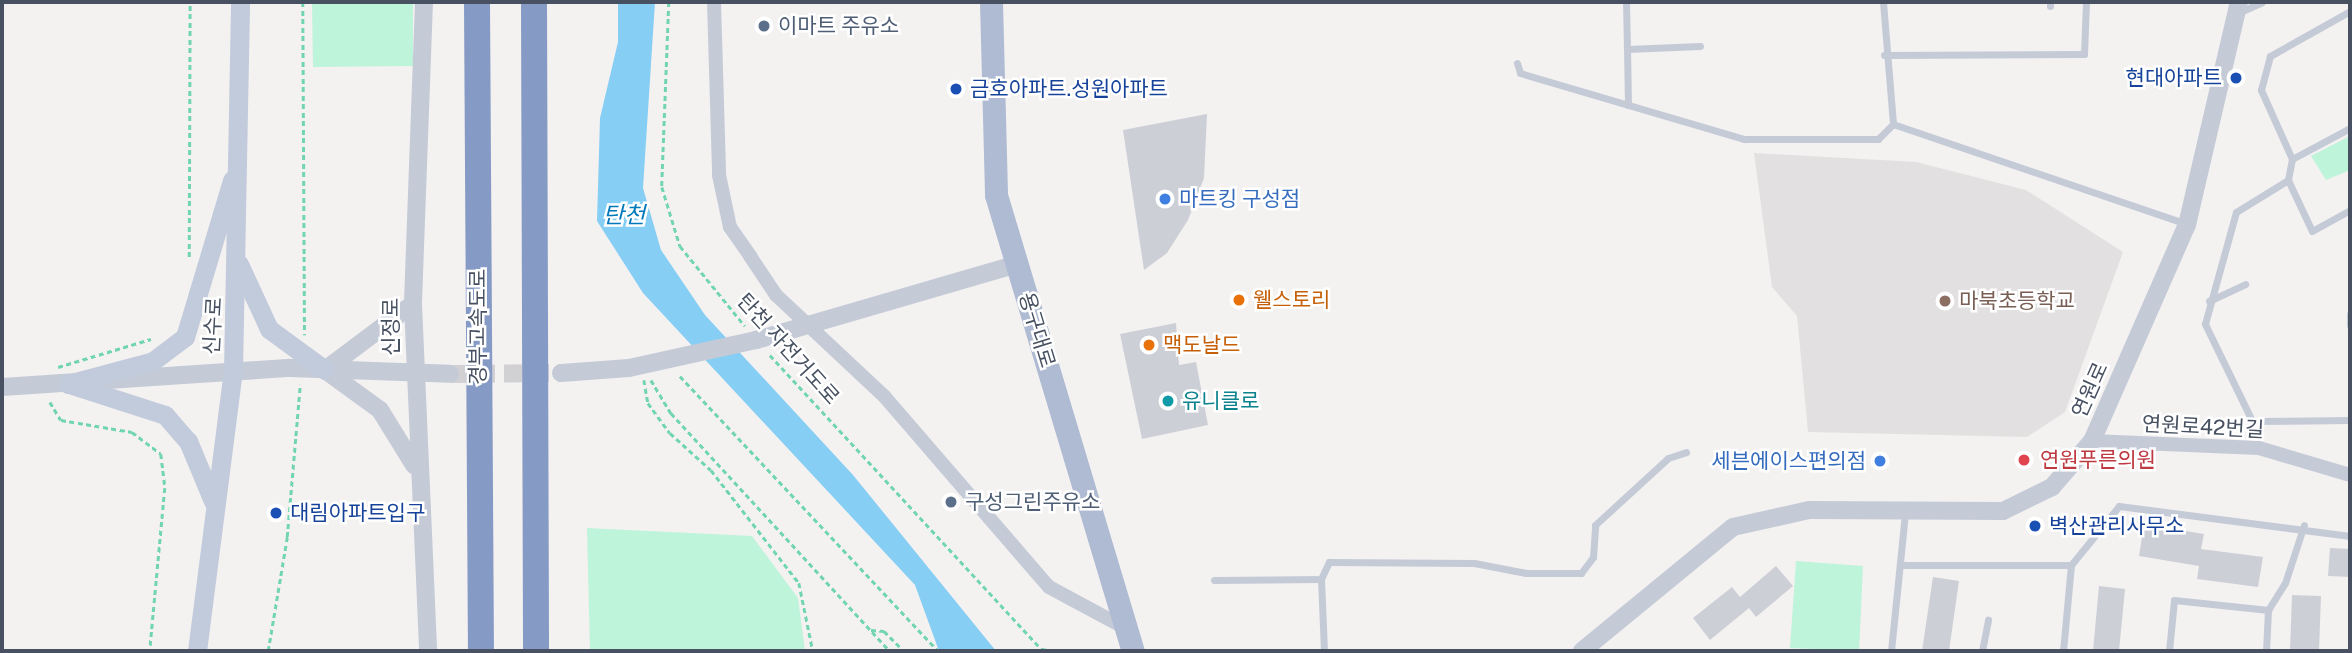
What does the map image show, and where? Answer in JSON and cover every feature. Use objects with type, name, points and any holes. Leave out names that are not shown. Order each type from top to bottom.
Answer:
[{"type":"highway","name":"경부고속도로","points":[[477,2],[481,651]]},
{"type":"highway","points":[[534,2],[536,651]]},
{"type":"main road","name":"신수로","points":[[197,651],[214,502],[233,371],[239,264],[240,2]]},
{"type":"main road","name":"용구대로","points":[[991,2],[996,195],[1131,641]]},
{"type":"main road","points":[[68,384],[153,362],[185,337],[238,158]]},
{"type":"main road","points":[[239,264],[269,329],[325,370]]},
{"type":"main road","points":[[68,384],[165,415],[188,440],[214,502]]},
{"type":"street","name":"신정로","points":[[424,2],[413,304],[415,468],[428,651]]},
{"type":"street","points":[[714,2],[724,209],[764,277],[804,321],[884,396],[1049,587],[1131,641]]},
{"type":"street","name":"연원로","points":[[1581,651],[1733,527],[1809,510],[2003,511],[2052,487],[2092,441],[2187,225],[2239,7]]},
{"type":"street","points":[[561,373],[642,365],[756,340],[804,321],[1017,264]]},
{"type":"street","points":[[325,370],[413,304]]},
{"type":"street","points":[[325,370],[380,410],[415,468]]},
{"type":"street","points":[[2,387],[233,371],[325,370],[450,374]]},
{"type":"street","name":"연원로42번길","points":[[2092,441],[2259,448],[2350,475]]},
{"type":"lane","points":[[1626,2],[1628,105]]},
{"type":"lane","points":[[1883,2],[1884,55],[1893,124]]},
{"type":"lane","points":[[1884,55],[2084,54],[2086,2]]},
{"type":"lane","points":[[2239,7],[2262,2]]},
{"type":"lane","points":[[2350,11],[2278,50],[2265,65],[2262,103],[2292,159],[2288,180],[2312,231],[2350,210]]},
{"type":"lane","points":[[1627,49],[1700,46]]},
{"type":"lane","points":[[1517,64],[1520,73],[1744,139],[1878,139],[1893,124]]},
{"type":"lane","points":[[1893,124],[2187,225]]},
{"type":"lane","points":[[2292,159],[2350,128]]},
{"type":"lane","points":[[2288,180],[2236,212],[2205,324],[2252,421],[2350,420]]},
{"type":"lane","points":[[2209,302],[2245,284]]},
{"type":"lane","points":[[2350,314],[2350,324]]},
{"type":"lane","points":[[1324,651],[1321,579],[1329,562],[1474,563],[1526,573],[1581,573],[1593,557],[1595,525],[1668,458],[1686,452]]},
{"type":"lane","points":[[2063,651],[2071,565],[2119,506],[2304,525],[2350,536]]},
{"type":"lane","points":[[1891,651],[1906,509]]},
{"type":"lane","points":[[2266,651],[2267,610],[2285,583],[2304,525]]},
{"type":"lane","points":[[1900,565],[2071,565]]},
{"type":"lane","points":[[1214,580],[1321,579]]},
{"type":"lane","points":[[2169,651],[2174,600],[2267,610]]},
{"type":"lane","points":[[1982,651],[1988,620]]},
{"type":"path","points":[[188,265],[190,2]]},
{"type":"path","name":"탄천 자전거도로","points":[[669,2],[662,187],[680,246],[756,340],[1043,650]]},
{"type":"path","points":[[150,651],[165,488],[161,454],[132,432],[61,420],[52,411],[47,385],[61,363],[161,334]]},
{"type":"path","points":[[674,358],[938,651]]},
{"type":"path","points":[[642,365],[671,413],[890,651]]},
{"type":"path","points":[[642,365],[648,404],[711,470],[799,583],[813,651]]},
{"type":"path","points":[[871,630],[884,631],[904,651]]},
{"type":"path","points":[[1043,650],[1052,651]]},
{"type":"shaded area","name":"마북초등학교","points":[[1754,153],[1916,162],[2026,190],[2123,252],[2065,412],[2027,437],[1808,432],[1797,316],[1772,287]]},
{"type":"green space","points":[[312,2],[413,2],[413,66],[313,67]]},
{"type":"green space","points":[[2350,136],[2350,170],[2326,180],[2311,156]]},
{"type":"green space","points":[[587,528],[752,536],[798,598],[805,651],[590,651]]},
{"type":"green space","points":[[1796,561],[1863,566],[1859,651],[1790,648]]},
{"type":"water","name":"탄천","points":[[618,2],[655,2],[643,188],[661,250],[705,315],[853,475],[996,651],[939,651],[915,585],[643,293],[597,221],[600,118],[618,42]]},
{"type":"building","name":"마트킹 구성점","points":[[1207,114],[1204,178],[1188,220],[1167,253],[1144,270],[1123,130]]},
{"type":"building","name":"유니클로","points":[[1176,323],[1179,365],[1196,362],[1208,425],[1142,439],[1120,334]]},
{"type":"building","points":[[2144,524],[2204,534],[2201,549],[2263,557],[2258,587],[2197,579],[2199,566],[2139,556]]},
{"type":"building","points":[[2330,548],[2350,549],[2350,577],[2328,576]]},
{"type":"building","points":[[1776,566],[1793,586],[1756,617],[1749,608],[1710,640],[1693,618],[1732,587],[1740,597]]},
{"type":"building","points":[[1933,577],[1959,581],[1949,651],[1922,651]]},
{"type":"building","points":[[2099,586],[2125,589],[2119,651],[2093,651]]},
{"type":"building","points":[[2292,595],[2321,596],[2319,651],[2290,651]]},
{"type":"tunnel","points":[[450,374],[561,373]]},
{"type":"place","name":"이마트 주유소","points":[[764,26]]},
{"type":"place","name":"현대아파트","points":[[2236,78]]},
{"type":"place","name":"금호아파트.성원아파트","points":[[956,89]]},
{"type":"place","name":"마트킹 구성점","points":[[1165,199]]},
{"type":"place","name":"웰스토리","points":[[1239,300]]},
{"type":"place","name":"마북초등학교","points":[[1945,301]]},
{"type":"place","name":"맥도날드","points":[[1149,345]]},
{"type":"place","name":"유니클로","points":[[1168,401]]},
{"type":"place","name":"연원푸른의원","points":[[2024,460]]},
{"type":"place","name":"세븐에이스편의점","points":[[1880,461]]},
{"type":"place","name":"구성그린주유소","points":[[951,502]]},
{"type":"place","name":"대림아파트입구","points":[[276,513]]},
{"type":"place","name":"벽산관리사무소","points":[[2035,526]]}]
